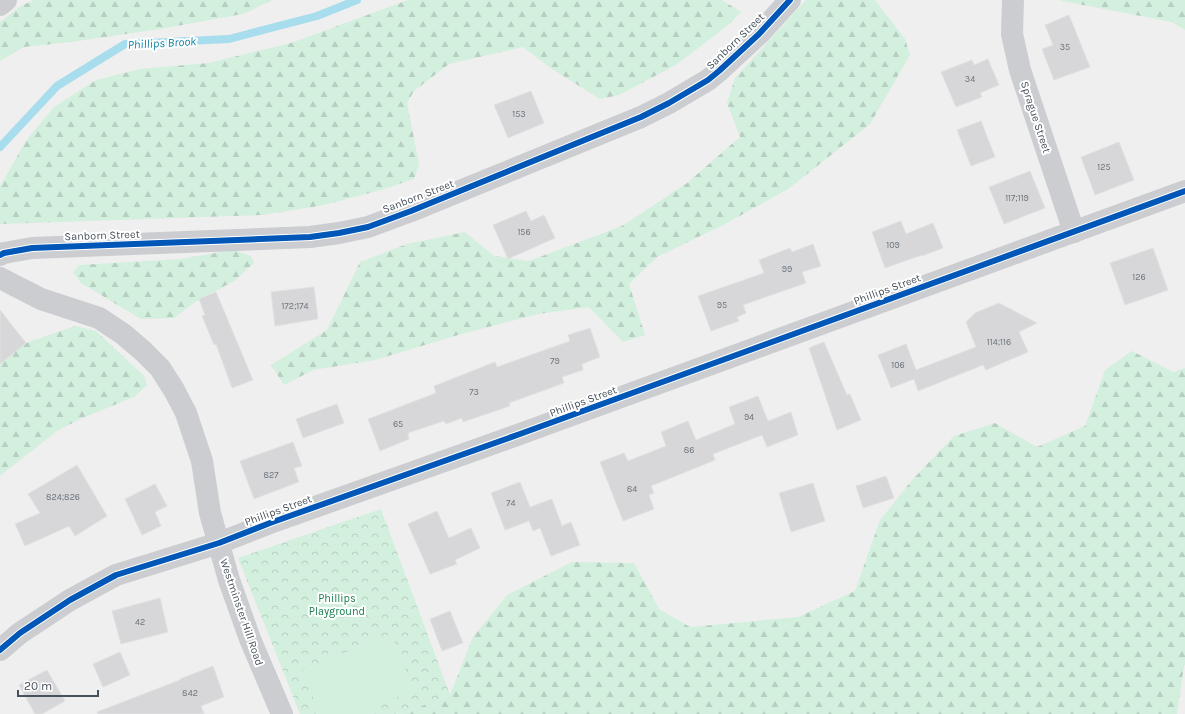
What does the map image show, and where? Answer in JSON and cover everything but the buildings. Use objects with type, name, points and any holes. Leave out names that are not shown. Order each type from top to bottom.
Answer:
[{"type":"street","points":[[0,5],[6,0]]},
{"type":"street","name":"Sanborn Street","points":[[0,255],[32,248],[310,237],[368,227],[627,123],[669,103],[708,80],[719,71],[758,34],[790,0]]},
{"type":"street","name":"Sprague Street","points":[[1013,0],[1012,34],[1020,70],[1074,232]]},
{"type":"street","name":"Phillips Street","points":[[0,650],[20,633],[64,604],[116,575],[219,543],[270,523],[520,434],[1185,191]]},
{"type":"street","name":"Westminster Hill Road","points":[[0,278],[41,299],[99,318],[123,334],[160,368],[186,413],[202,461],[210,513],[229,580],[250,639],[282,714]]},
{"type":"green space","points":[[34,0],[273,0],[243,14],[160,29],[71,42],[24,47],[0,61],[0,22],[21,6]]},
{"type":"green space","points":[[408,0],[722,0],[741,12],[727,26],[676,65],[619,95],[600,99],[552,69],[523,47],[449,64],[414,91],[407,103],[419,164],[414,179],[381,190],[324,205],[263,215],[0,224],[0,186],[26,141],[54,107],[96,80],[140,69],[208,63],[291,43]]},
{"type":"green space","points":[[806,0],[875,0],[905,39],[910,55],[870,124],[788,189],[727,223],[657,257],[629,284],[645,335],[623,342],[589,307],[538,314],[458,335],[375,360],[313,370],[284,385],[271,365],[327,330],[360,262],[407,244],[465,232],[494,256],[529,261],[622,226],[687,183],[740,137],[727,103],[735,78]]},
{"type":"green space","points":[[1061,0],[1185,0],[1185,30],[1172,22]]},
{"type":"green space","points":[[233,250],[251,256],[254,263],[234,281],[195,302],[174,318],[141,319],[81,283],[73,272],[79,265],[181,259]]},
{"type":"green space","points":[[75,326],[96,331],[144,376],[147,385],[134,397],[80,419],[57,431],[0,476],[0,364],[26,343]]},
{"type":"green space","points":[[1132,351],[1173,372],[1185,368],[1185,665],[1177,714],[401,714],[450,695],[473,637],[507,595],[572,562],[634,563],[659,609],[690,627],[798,617],[855,591],[880,520],[913,479],[954,436],[995,423],[1037,447],[1085,426],[1105,370]]},
{"type":"green space","name":"Phillips Playground","points":[[381,509],[450,695],[401,714],[300,714],[238,558]]},
{"type":"green space","points":[[391,634],[414,690],[355,714],[320,714],[302,670]]},
{"type":"waterway","name":"Phillips Brook","points":[[0,147],[57,86],[125,44],[229,39],[317,16],[357,0]]},
{"type":"cycle path","points":[[0,255],[32,248],[310,237],[368,227],[411,211],[641,117],[669,103],[708,80],[719,71],[759,34],[790,0]]},
{"type":"cycle path","points":[[0,650],[20,633],[70,600],[116,575],[219,543],[270,523],[520,434],[1185,191]]}]
